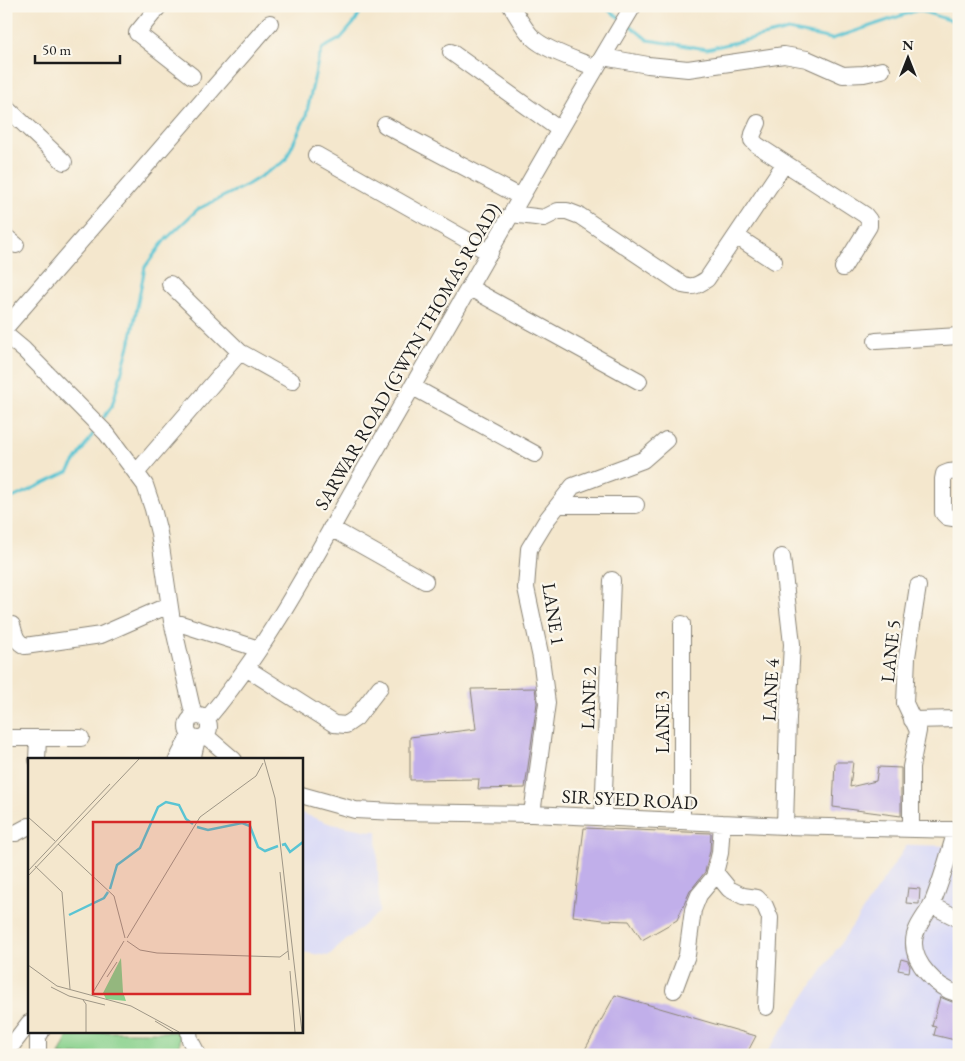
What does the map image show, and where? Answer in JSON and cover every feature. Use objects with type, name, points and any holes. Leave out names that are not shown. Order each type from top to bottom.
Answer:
[{"type":"street","points":[[159,6],[137,33],[192,76]]},
{"type":"street","points":[[511,6],[520,22],[534,39],[543,45],[600,62],[688,69],[784,55],[807,59],[843,75],[864,74],[882,70]]},
{"type":"street","name":"SARWAR ROAD (GWYN THOMAS ROAD)","points":[[178,758],[198,729],[230,692],[260,649],[633,6]]},
{"type":"street","points":[[6,327],[270,23]]},
{"type":"street","points":[[451,52],[560,130]]},
{"type":"street","points":[[6,107],[64,162]]},
{"type":"street","points":[[758,123],[752,140],[757,145],[869,220],[869,226],[843,268]]},
{"type":"street","points":[[384,125],[521,197]]},
{"type":"street","points":[[317,155],[490,253]]},
{"type":"street","points":[[511,214],[544,218],[558,211],[567,211],[580,216],[683,285],[690,287],[698,286],[707,279],[785,163]]},
{"type":"street","points":[[736,236],[774,261]]},
{"type":"street","points":[[170,284],[240,352],[292,381]]},
{"type":"street","points":[[470,288],[638,381]]},
{"type":"street","points":[[6,335],[24,350],[107,434],[145,485],[158,533],[170,613],[198,729],[232,758]]},
{"type":"street","points":[[876,341],[959,336]]},
{"type":"street","points":[[136,473],[240,352]]},
{"type":"street","points":[[413,387],[535,454]]},
{"type":"street","name":"LANE 1","points":[[532,814],[547,703],[541,658],[526,588],[529,549],[548,518],[573,486],[643,460],[666,440]]},
{"type":"street","points":[[959,471],[944,474],[943,479],[944,512],[947,518],[959,519]]},
{"type":"street","points":[[560,505],[636,505]]},
{"type":"street","points":[[331,528],[425,581]]},
{"type":"street","name":"LANE 4","points":[[782,557],[792,644],[788,718],[786,826]]},
{"type":"street","name":"LANE 2","points":[[603,818],[612,580]]},
{"type":"street","name":"LANE 5","points":[[911,829],[911,767],[918,731],[905,703],[907,657],[918,586]]},
{"type":"street","points":[[12,625],[15,638],[25,646],[101,635],[170,613],[260,649]]},
{"type":"street","name":"LANE 3","points":[[682,624],[682,821]]},
{"type":"street","points":[[246,668],[334,724],[346,725],[356,718],[380,687]]},
{"type":"street","points":[[912,720],[959,718]]},
{"type":"street","name":"SARWAR ROAD (GWYN THOMAS ROAD)","points":[[192,758],[198,729]]},
{"type":"street","points":[[6,738],[81,738]]},
{"type":"street","points":[[37,758],[38,738]]},
{"type":"street","name":"SIR SYED ROAD","points":[[302,795],[355,810],[532,814],[786,826],[958,830]]},
{"type":"street","points":[[674,990],[687,955],[693,910],[699,895],[714,877],[720,853],[722,823]]},
{"type":"street","points":[[6,833],[16,833],[28,827]]},
{"type":"street","points":[[956,993],[946,990],[939,985],[920,962],[914,950],[915,936],[931,905],[958,830]]},
{"type":"street","points":[[715,872],[729,890],[743,896],[757,898],[765,906],[770,918],[766,1007]]},
{"type":"street","points":[[931,905],[959,919]]},
{"type":"street","points":[[6,1053],[28,1025]]},
{"type":"street","points":[[38,1055],[38,1037],[40,1034]]},
{"type":"street","points":[[189,1034],[190,1040],[198,1055]]},
{"type":"shaded area","points":[[302,813],[331,824],[377,831],[379,912],[328,956],[302,952]]},
{"type":"shaded area","points":[[907,845],[959,846],[959,1055],[765,1055]]},
{"type":"green space","points":[[69,1034],[180,1034],[181,1055],[59,1055]]},
{"type":"building","points":[[535,688],[537,703],[525,788],[478,789],[479,779],[410,780],[410,737],[476,729],[471,689]]},
{"type":"building","points":[[835,762],[853,762],[850,787],[876,781],[878,767],[901,768],[901,816],[833,807]]},
{"type":"building","points":[[584,828],[711,833],[710,851],[705,872],[690,891],[677,920],[642,940],[629,921],[573,916]]},
{"type":"building","points":[[908,888],[920,889],[919,904],[906,903]]},
{"type":"building","points":[[901,959],[908,961],[910,966],[909,972],[898,970]]},
{"type":"building","points":[[615,995],[756,1036],[746,1055],[582,1055]]},
{"type":"building","points":[[940,997],[952,1002],[959,1002],[959,1041],[934,1035],[936,1027],[932,1026]]},
{"type":"waterway","points":[[104,417],[112,406],[130,342],[145,267],[164,241],[198,209],[247,185],[285,161],[306,116],[318,61],[323,48],[340,39],[354,23],[364,6]]},
{"type":"waterway","points":[[603,6],[621,19]]},
{"type":"waterway","points":[[628,24],[648,40],[707,49],[788,30],[832,39],[918,10],[959,23]]},
{"type":"waterway","points":[[6,501],[68,472],[93,434]]}]
